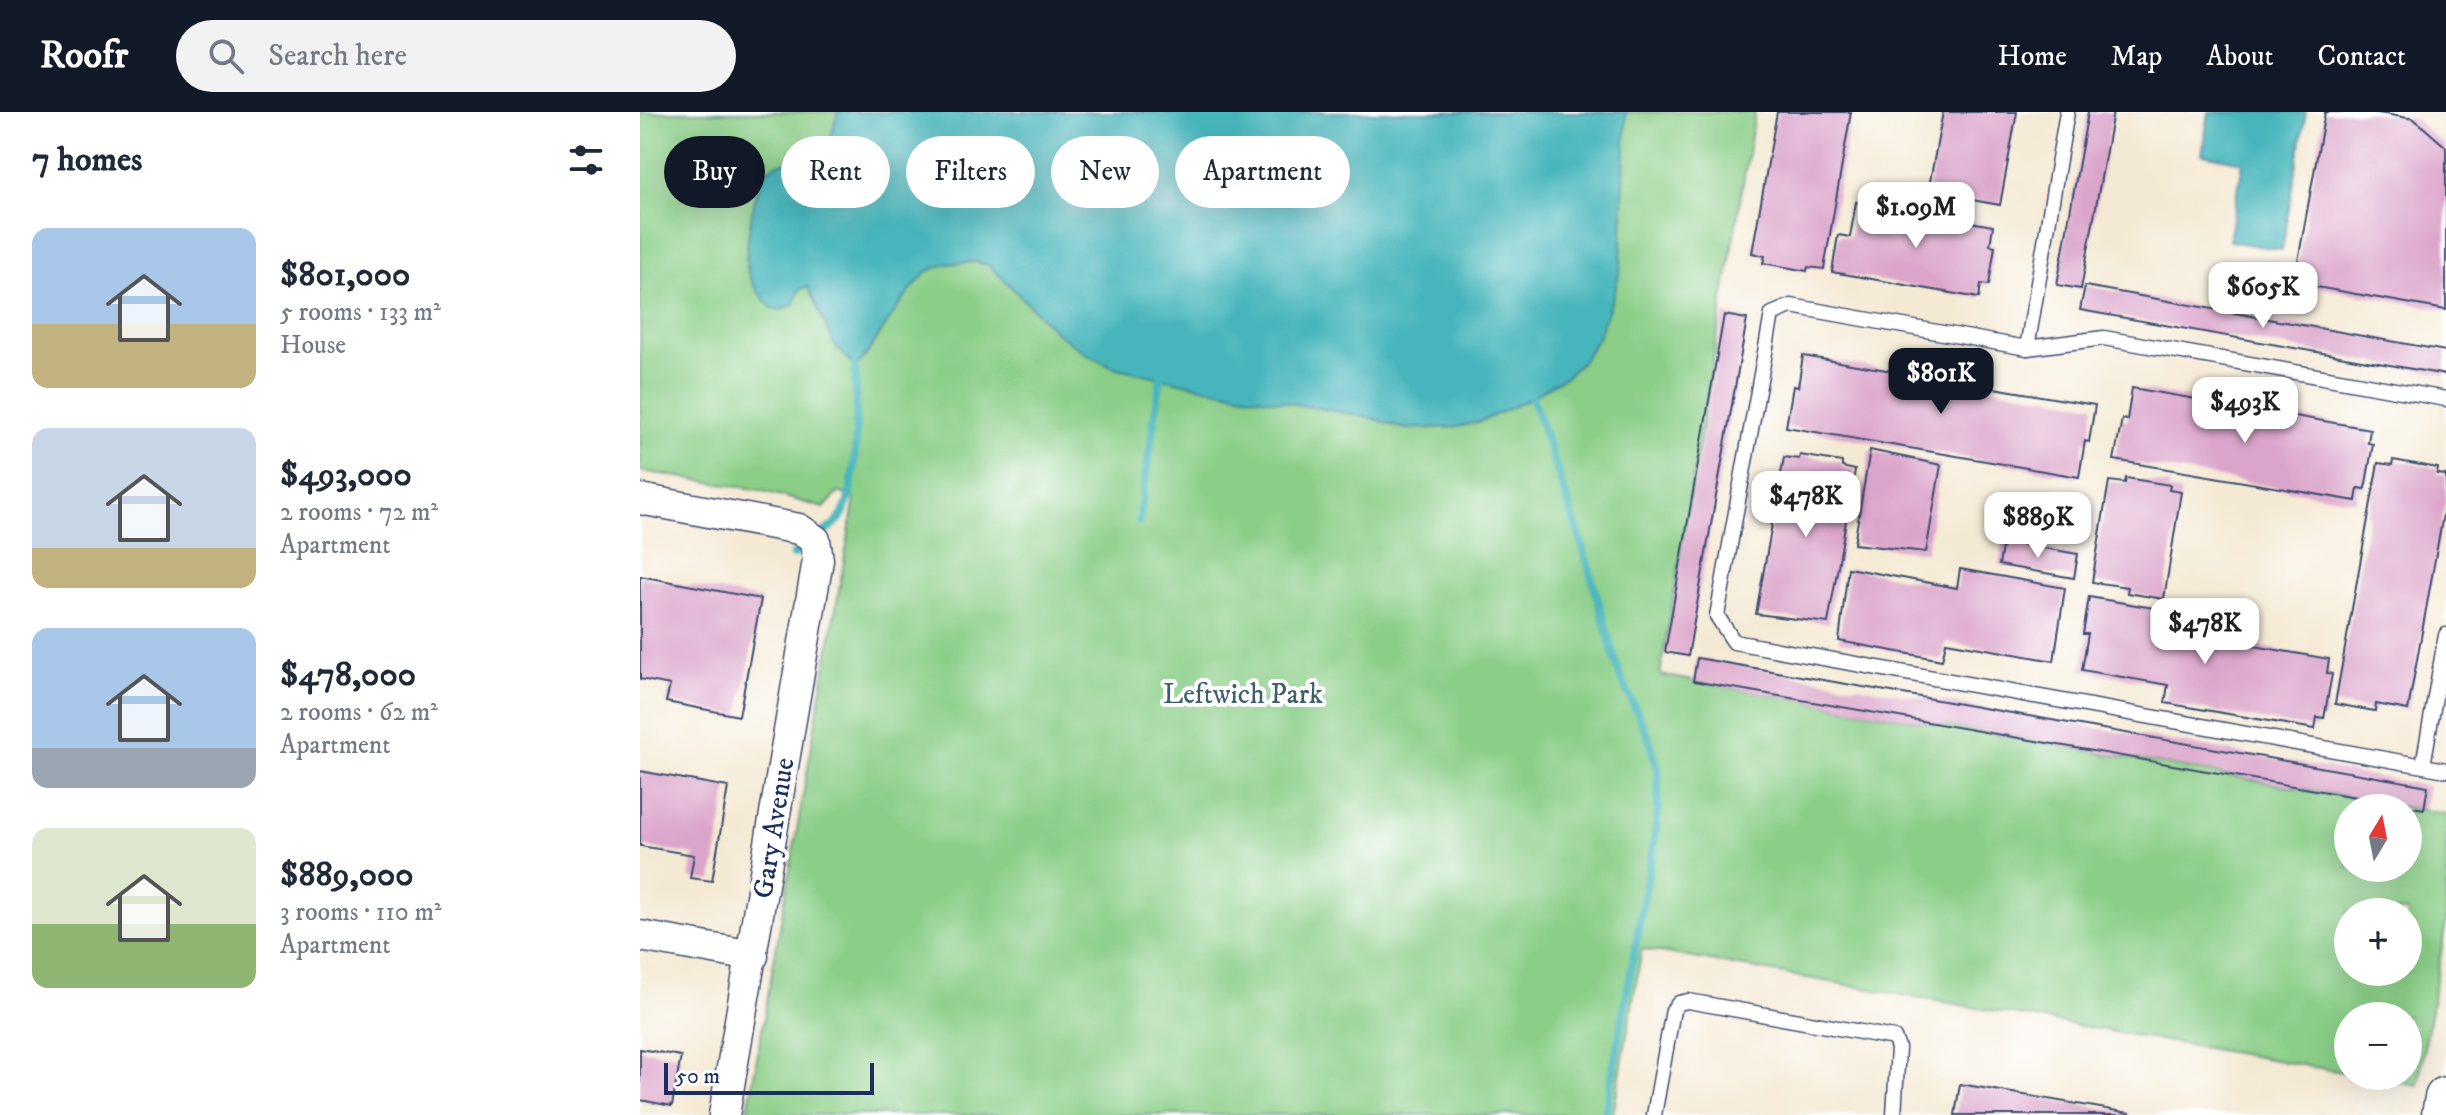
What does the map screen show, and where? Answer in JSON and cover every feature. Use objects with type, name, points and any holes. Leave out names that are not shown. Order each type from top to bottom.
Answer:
[{"type":"street","name":"Gary Avenue","points":[[640,499],[799,529],[815,540],[818,560],[724,1115]]},
{"type":"street","points":[[640,936],[753,956]]},
{"type":"street","points":[[2443,1115],[2446,1098]]},
{"type":"lane","points":[[2027,348],[2067,112]]},
{"type":"lane","points":[[2446,399],[2104,338],[2027,348],[1791,306],[1772,314],[1717,616],[1734,642],[2446,770]]},
{"type":"lane","points":[[2423,765],[2446,635]]},
{"type":"lane","points":[[1654,1115],[1673,1010],[1679,1003],[1688,1001],[1894,1038],[1898,1048],[1894,1115]]},
{"type":"green space","name":"Leftwich Park","points":[[640,112],[1755,112],[1660,675],[2334,794],[2334,882],[2422,882],[2422,810],[2446,814],[2446,923],[2422,1062],[2422,1002],[2334,1002],[2334,1071],[1642,949],[1613,1115],[747,1115],[855,499],[839,492],[824,508],[760,490],[640,471]]},
{"type":"water","points":[[838,112],[1626,112],[1621,265],[1598,338],[1568,375],[1525,401],[1482,421],[1457,427],[1405,429],[1372,418],[1207,388],[1113,367],[1087,354],[1056,332],[988,265],[975,262],[946,264],[926,272],[855,367],[835,346],[808,287],[800,289],[793,305],[781,310],[772,308],[752,283],[747,264],[754,208],[765,208],[765,174],[780,163],[781,208],[890,208],[890,136],[832,136]]},
{"type":"water","points":[[2209,112],[2306,112],[2282,250],[2229,241],[2243,162],[2202,154]]},
{"type":"building","points":[[1777,112],[1851,112],[1824,269],[1808,267],[1807,271],[1763,263],[1765,256],[1752,253]]},
{"type":"building","points":[[1943,112],[2017,112],[2000,205],[1928,192]]},
{"type":"building","points":[[2088,112],[2113,112],[2081,289],[2057,285]]},
{"type":"building","points":[[2325,112],[2372,112],[2414,119],[2446,147],[2446,310],[2294,283]]},
{"type":"building","points":[[1856,202],[1993,226],[1990,245],[1995,246],[1989,285],[1981,284],[1979,298],[1832,272],[1838,235],[1850,237]]},
{"type":"building","points":[[2085,286],[2446,351],[2446,375],[2080,310]]},
{"type":"building","points":[[1724,315],[1747,319],[1688,656],[1665,652]]},
{"type":"building","points":[[1803,356],[2095,405],[2079,477],[1786,427],[1793,386],[1798,387]]},
{"type":"building","points":[[2132,388],[2370,429],[2368,443],[2373,444],[2365,489],[2358,488],[2356,501],[2114,460],[2122,419],[2127,420]]},
{"type":"building","points":[[1870,450],[1941,465],[1926,552],[1854,544]]},
{"type":"building","points":[[1800,455],[1842,462],[1842,467],[1855,470],[1828,623],[1756,614],[1784,457],[1799,459]]},
{"type":"building","points":[[2393,460],[2438,468],[2437,474],[2446,475],[2446,498],[2408,710],[2376,704],[2375,711],[2335,704],[2378,463],[2392,465]]},
{"type":"building","points":[[2126,478],[2170,485],[2169,490],[2181,492],[2164,599],[2127,593],[2128,587],[2092,582],[2109,481],[2125,483]]},
{"type":"building","points":[[2003,541],[2078,554],[2074,578],[1999,565]]},
{"type":"building","points":[[1848,568],[1957,588],[1960,569],[2065,588],[2054,661],[1946,642],[1942,660],[1839,641]]},
{"type":"building","points":[[640,576],[761,599],[739,716],[666,702],[670,685],[640,679]]},
{"type":"building","points":[[2089,597],[2183,613],[2180,633],[2329,659],[2327,673],[2332,674],[2324,718],[2317,717],[2315,729],[2165,703],[2168,685],[2082,670],[2088,634],[2083,634]]},
{"type":"building","points":[[1697,658],[2428,786],[2424,809],[2422,794],[2338,794],[1693,681]]},
{"type":"building","points":[[640,771],[728,787],[712,881],[690,878],[694,855],[640,846]]},
{"type":"building","points":[[640,1049],[681,1056],[672,1106],[640,1100]]},
{"type":"building","points":[[1960,1084],[2130,1113],[2130,1115],[1955,1115]]},
{"type":"waterway","points":[[820,536],[839,520],[850,490],[855,446],[855,367]]},
{"type":"waterway","points":[[1139,521],[1161,376]]},
{"type":"waterway","points":[[1532,397],[1581,541],[1619,673],[1650,741],[1658,769],[1654,842],[1605,1115]]},
{"type":"waterway","points":[[793,555],[809,544]]}]
